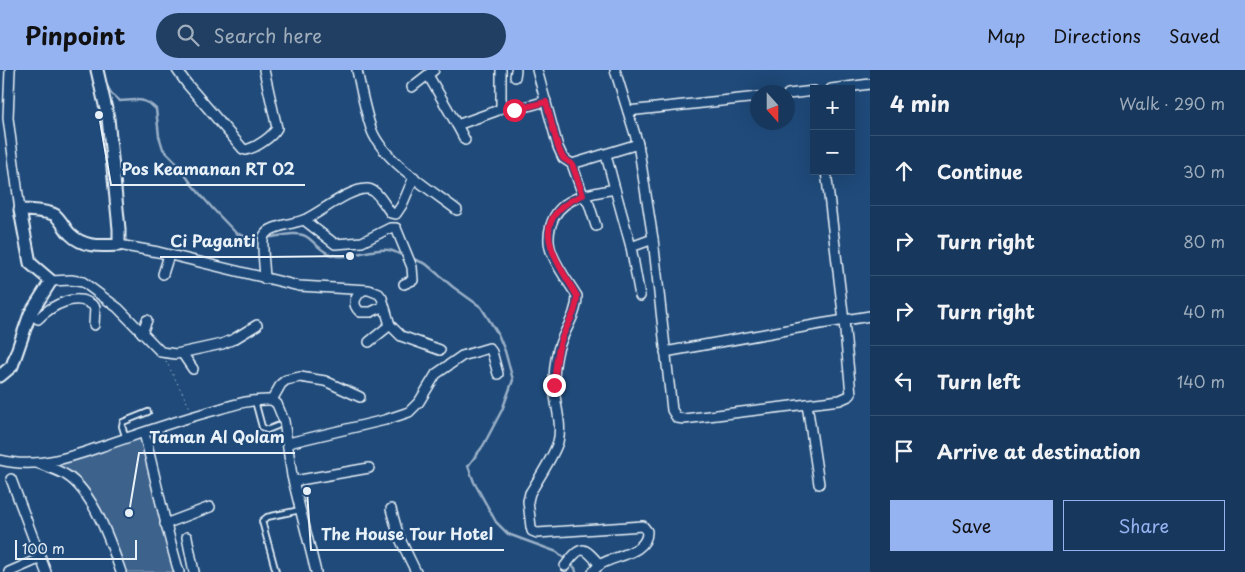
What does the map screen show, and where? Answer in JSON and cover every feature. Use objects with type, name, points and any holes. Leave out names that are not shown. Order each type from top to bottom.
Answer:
[{"type":"street","points":[[10,70],[8,118],[20,210],[30,263],[51,281],[71,280],[83,282],[118,308],[161,352],[182,353],[222,344],[234,340],[257,325]]},
{"type":"street","points":[[97,70],[108,118],[119,245]]},
{"type":"street","points":[[177,70],[243,149],[246,150],[262,142],[275,132],[277,128],[264,70]]},
{"type":"street","points":[[357,70],[370,122],[376,138],[386,153],[457,210]]},
{"type":"street","points":[[457,125],[496,112],[501,108],[501,70]]},
{"type":"street","points":[[537,70],[558,147],[563,158],[572,164],[596,226]]},
{"type":"street","points":[[615,70],[638,144],[653,239],[672,410],[677,418],[684,419],[840,400],[851,394],[826,175]]},
{"type":"street","points":[[412,87],[431,72],[465,140]]},
{"type":"street","points":[[855,86],[870,84]]},
{"type":"street","points":[[795,93],[810,91]]},
{"type":"street","points":[[628,111],[750,98]]},
{"type":"street","points":[[514,110],[546,102]]},
{"type":"street","points":[[572,164],[638,144]]},
{"type":"street","points":[[606,155],[631,247],[640,296]]},
{"type":"street","points":[[265,278],[264,237],[272,229],[304,220],[348,195],[369,188],[374,191],[391,213],[396,214],[414,177]]},
{"type":"street","points":[[592,572],[600,565],[638,549],[647,536],[647,531],[643,526],[537,533],[532,531],[531,528],[528,501],[530,493],[558,443],[560,431],[554,385],[557,353],[562,338],[574,316],[577,304],[577,296],[552,254],[549,231],[552,220],[564,204],[583,195],[615,190]]},
{"type":"street","points":[[20,210],[54,214],[71,235],[88,245],[119,245],[299,286],[369,290],[379,294],[382,298],[390,326],[402,336],[440,350]]},
{"type":"street","points":[[304,220],[335,244],[362,242],[393,227],[397,229],[413,271],[413,280],[404,284]]},
{"type":"street","points":[[631,247],[653,239]]},
{"type":"street","points":[[163,274],[169,255]]},
{"type":"street","points":[[0,376],[9,370],[25,324],[51,281]]},
{"type":"street","points":[[363,290],[356,296],[355,300],[356,307],[360,312],[371,312],[384,306]]},
{"type":"street","points":[[30,314],[38,319],[58,303],[77,300],[90,302],[95,306],[94,325]]},
{"type":"street","points":[[665,352],[870,316]]},
{"type":"street","points":[[142,333],[147,320]]},
{"type":"street","points":[[369,342],[390,326]]},
{"type":"street","points":[[288,444],[385,420],[409,412],[419,402],[436,374],[462,356],[487,348],[491,350],[498,374]]},
{"type":"street","points":[[182,353],[193,369]]},
{"type":"street","points":[[272,400],[281,384],[286,380],[300,377],[325,382],[360,397]]},
{"type":"street","points":[[0,460],[11,464],[37,463],[67,458],[194,416],[255,400],[272,400],[277,404],[284,421],[294,481],[316,572]]},
{"type":"street","points":[[807,404],[819,484]]},
{"type":"street","points":[[144,433],[165,524],[179,572]]},
{"type":"street","points":[[37,463],[66,475],[81,486],[91,501],[121,572]]},
{"type":"street","points":[[294,481],[369,468]]},
{"type":"street","points":[[11,479],[46,572]]},
{"type":"street","points":[[165,524],[210,507]]},
{"type":"street","points":[[391,509],[399,536],[416,572]]},
{"type":"street","points":[[187,537],[194,572]]},
{"type":"street","points":[[565,566],[577,551],[586,550],[600,565]]},
{"type":"street","points":[[9,572],[41,558]]},
{"type":"lane","points":[[255,400],[262,427],[267,430],[278,426]]},
{"type":"lane","points":[[126,439],[122,426],[123,422],[148,412]]},
{"type":"lane","points":[[276,572],[262,521],[267,517],[302,510]]},
{"type":"path","points":[[161,352],[194,416]]},
{"type":"shaded area","points":[[144,433],[178,572],[121,572],[81,486],[37,463]]},
{"type":"waterway","points":[[104,81],[111,93],[120,101],[143,101],[156,109],[159,136],[163,149],[176,162],[193,186],[236,233],[260,239]]},
{"type":"waterway","points":[[266,238],[293,234],[303,235],[325,252],[339,256],[375,250],[391,250],[404,256]]},
{"type":"waterway","points":[[411,258],[426,264],[481,307],[498,334],[505,351],[513,380],[502,410],[483,446],[468,466],[474,482],[496,522],[508,534],[557,552],[575,568],[576,572]]},
{"type":"place","name":"Pos Keamanan RT 02","points":[[99,115]]},
{"type":"place","name":"Ci Paganti","points":[[350,256]]},
{"type":"place","name":"The House Tour Hotel","points":[[307,491]]},
{"type":"place","name":"Taman Al Qolam","points":[[129,513]]},
{"type":"route","points":[[514,110],[546,102],[558,147],[563,158],[572,164],[583,195],[564,204],[552,220],[549,231],[552,254],[577,296],[574,316],[562,338],[557,353],[554,385]]}]
